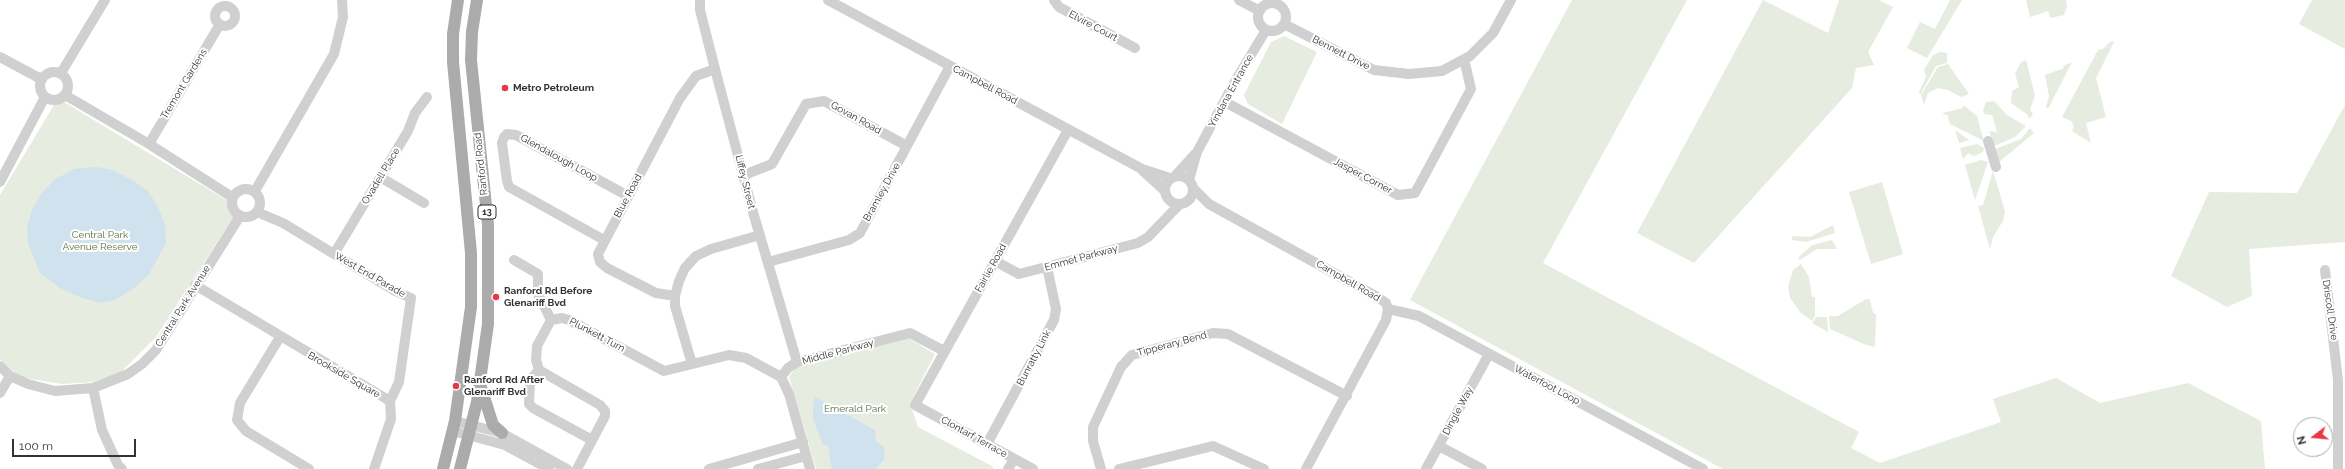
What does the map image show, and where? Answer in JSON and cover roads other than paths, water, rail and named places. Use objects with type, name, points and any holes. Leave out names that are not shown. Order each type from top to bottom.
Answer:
[{"type":"main road","name":"Ranford Road","points":[[443,469],[454,426],[466,354],[471,307],[471,253],[453,62],[453,34],[458,0]]},
{"type":"main road","name":"Ranford Road","points":[[460,469],[471,430],[480,384],[488,324],[488,225],[471,60],[472,32],[477,0]]},
{"type":"main road","points":[[480,384],[493,425],[502,433]]},
{"type":"street","points":[[61,74],[105,0]]},
{"type":"street","points":[[255,191],[334,54],[343,17],[342,0]]},
{"type":"street","name":"Liffey Street","points":[[700,0],[700,10],[715,69],[760,235],[797,362]]},
{"type":"street","name":"Campbell Road","points":[[828,0],[1142,169],[1172,177],[1180,175],[1191,184],[1209,204],[1386,303],[1388,310],[1386,320],[1347,396],[1306,469]]},
{"type":"street","name":"Elvire Court","points":[[1054,0],[1059,7],[1135,48]]},
{"type":"street","points":[[1239,0],[1260,11]]},
{"type":"street","name":"Bennett Drive","points":[[1284,24],[1374,70],[1409,74],[1442,71],[1464,59],[1493,33],[1511,0]]},
{"type":"street","points":[[1279,2],[1286,15],[1284,24],[1276,30],[1266,30],[1259,23],[1260,11],[1265,4],[1279,2]]},
{"type":"street","name":"Tremont Gardens","points":[[149,144],[220,24],[226,25],[234,20],[233,4]]},
{"type":"street","name":"Yindana Entrance","points":[[1172,177],[1197,152],[1266,30]]},
{"type":"street","points":[[0,57],[41,80]]},
{"type":"street","name":"Jasper Corner","points":[[1224,102],[1398,195],[1415,193],[1471,89],[1464,59]]},
{"type":"street","name":"Bramley Drive","points":[[768,262],[849,240],[860,233],[950,66]]},
{"type":"street","name":"Blue Road","points":[[675,296],[656,293],[607,268],[600,262],[598,254],[604,240],[680,98],[696,76],[715,69]]},
{"type":"street","points":[[48,73],[61,74],[67,81],[68,86],[65,95],[55,101],[45,97],[40,91],[41,80],[48,73]]},
{"type":"street","points":[[65,95],[149,144],[232,197]]},
{"type":"street","points":[[0,182],[3,170],[45,97]]},
{"type":"street","name":"Ovadell Place","points":[[334,254],[408,132],[415,113],[426,97]]},
{"type":"street","name":"Govan Road","points":[[744,175],[772,164],[806,104],[824,101],[907,146]]},
{"type":"street","name":"Fairlie Road","points":[[915,405],[1068,130]]},
{"type":"street","name":"Glendalough Loop","points":[[604,240],[509,187],[506,181],[502,143],[504,137],[507,134],[516,135],[628,196]]},
{"type":"street","points":[[1988,141],[1996,167]]},
{"type":"street","name":"Yindana Entrance","points":[[1191,184],[1197,152]]},
{"type":"street","name":"Campbell Road","points":[[1142,169],[1173,203],[1209,204]]},
{"type":"street","points":[[380,177],[424,203]]},
{"type":"street","points":[[1165,194],[1167,182],[1172,177]]},
{"type":"street","points":[[1183,203],[1192,194],[1191,184]]},
{"type":"street","points":[[242,188],[255,191],[260,198],[257,212],[248,217],[240,216],[232,208],[232,197],[242,188]]},
{"type":"street","name":"Emmet Parkway","points":[[1161,221],[1165,194]]},
{"type":"street","name":"Emmet Parkway","points":[[995,261],[1019,274],[1138,242],[1148,237],[1161,221],[1183,203]]},
{"type":"street","name":"West End Parade","points":[[257,212],[283,223],[395,291],[411,298],[399,382],[390,401]]},
{"type":"street","name":"Central Park Avenue","points":[[0,366],[10,376],[28,384],[55,391],[93,388],[114,381],[142,364],[156,350],[195,285],[240,216]]},
{"type":"street","points":[[692,364],[675,306],[675,296],[685,268],[696,256],[711,249],[760,235]]},
{"type":"street","points":[[514,260],[538,274],[538,294],[551,320],[537,346],[536,360],[539,370],[603,407],[605,416],[576,469]]},
{"type":"street","name":"Bunratty Link","points":[[987,444],[1054,320],[1056,309],[1047,267]]},
{"type":"street","name":"Driscoll Drive","points":[[2325,270],[2338,373],[2338,469]]},
{"type":"street","name":"Brookside Square","points":[[195,285],[280,337],[390,401],[391,419],[374,469]]},
{"type":"street","name":"Waterfoot Loop","points":[[1388,310],[1419,316],[1703,469]]},
{"type":"street","name":"Plunkett Turn","points":[[551,320],[562,318],[569,320],[664,371],[729,354],[746,358],[781,377]]},
{"type":"street","name":"Middle Parkway","points":[[781,377],[788,368],[797,362],[910,333],[944,351]]},
{"type":"street","name":"Tipperary Bend","points":[[1100,469],[1093,441],[1093,427],[1121,367],[1132,355],[1213,333],[1228,334],[1347,396]]},
{"type":"street","points":[[280,337],[240,403],[237,420],[246,431],[309,469]]},
{"type":"street","name":"Dingle Way","points":[[1426,469],[1489,354]]},
{"type":"street","points":[[539,370],[530,380],[529,404],[533,408],[592,440]]},
{"type":"street","points":[[0,393],[10,376]]},
{"type":"street","points":[[781,377],[789,394],[810,469]]},
{"type":"street","points":[[93,388],[102,430],[118,465],[122,469]]},
{"type":"street","name":"Clontarf Terrace","points":[[915,405],[1033,469]]},
{"type":"street","points":[[454,426],[471,430],[502,433],[568,469]]},
{"type":"street","points":[[471,430],[505,445],[549,469]]},
{"type":"street","points":[[709,469],[802,442]]},
{"type":"street","points":[[1119,469],[1213,446],[1264,469]]},
{"type":"street","points":[[1439,446],[1482,469]]},
{"type":"street","points":[[758,469],[806,456]]},
{"type":"street","points":[[1008,469],[1014,459]]},
{"type":"water","points":[[96,167],[113,170],[132,180],[148,191],[158,207],[165,225],[166,243],[149,274],[134,288],[115,300],[100,303],[82,298],[60,288],[40,273],[28,243],[27,227],[32,210],[41,194],[54,180],[74,169]]},
{"type":"water","points":[[815,397],[875,430],[876,441],[884,447],[885,453],[884,460],[875,469],[832,469],[828,446],[823,445],[813,419],[813,405]]},
{"type":"place","name":"Metro Petroleum","points":[[505,88]]},
{"type":"place","name":"Ranford Rd Before Glenariff Bvd","points":[[496,297]]},
{"type":"place","name":"Ranford Rd After Glenariff Bvd","points":[[456,386]]},
{"type":"park label","name":"Central Park Avenue Reserve","points":[[100,240]]},
{"type":"park label","name":"Emerald Park","points":[[855,409]]}]
